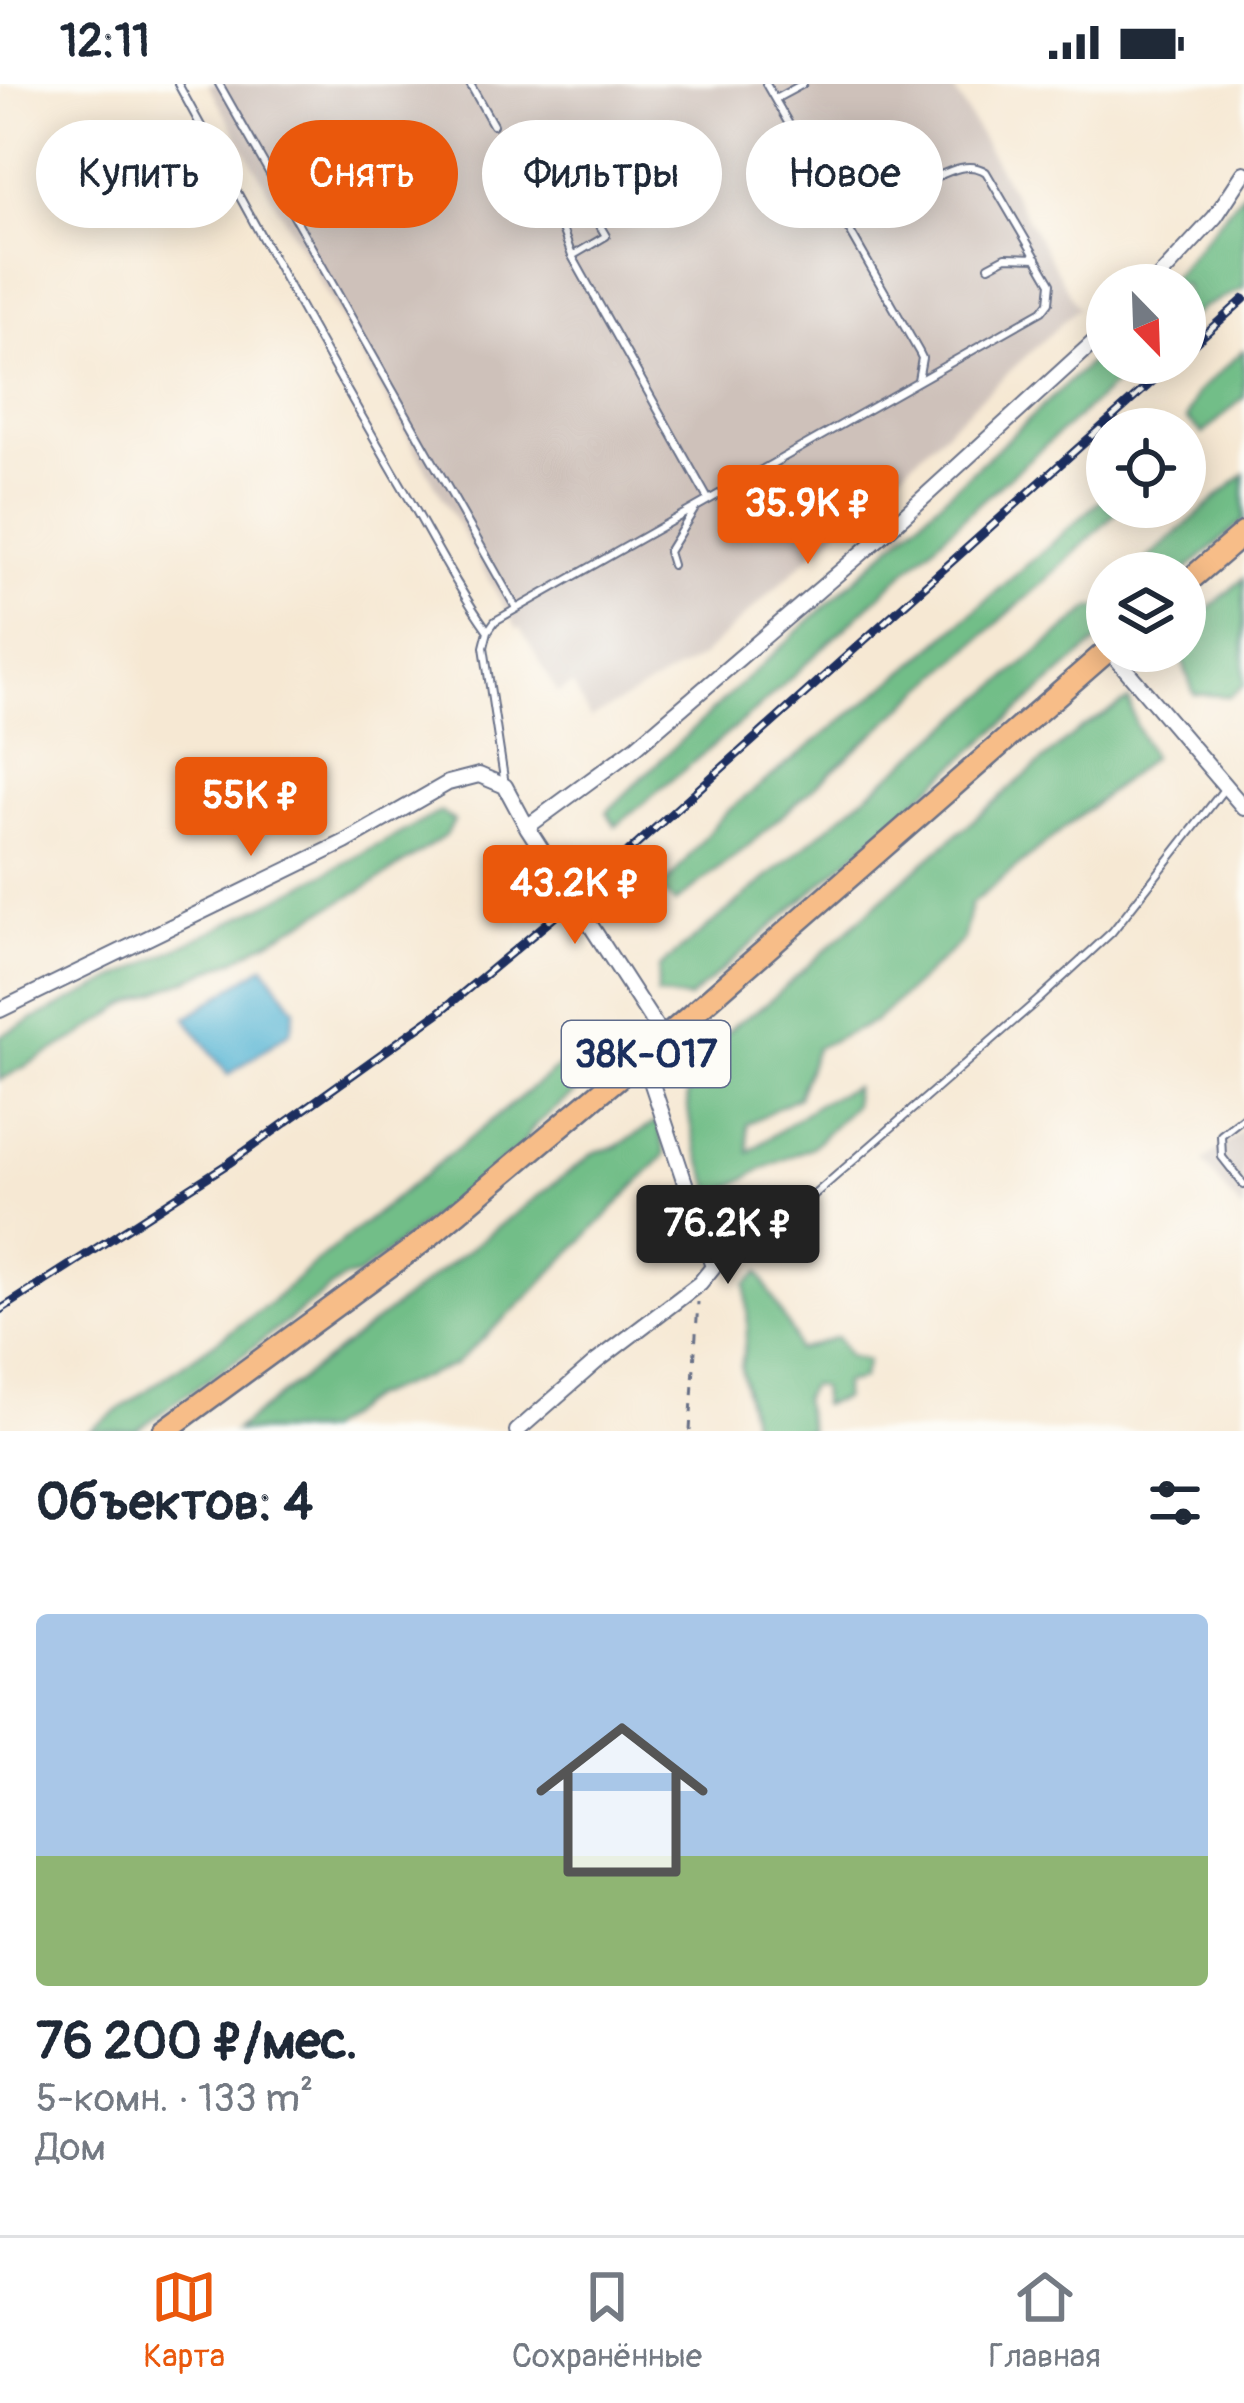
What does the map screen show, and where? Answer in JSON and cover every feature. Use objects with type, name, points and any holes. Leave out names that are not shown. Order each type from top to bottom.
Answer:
[{"type":"main road","points":[[1206,566],[1244,533]]},
{"type":"main road","name":"38К-017","points":[[164,1431],[422,1242],[664,1039],[1086,670]]},
{"type":"street","points":[[1171,264],[1215,217],[1244,173]]},
{"type":"street","points":[[527,827],[636,747],[878,540],[1086,348]]},
{"type":"street","points":[[1126,672],[1244,808]]},
{"type":"street","points":[[0,1010],[345,842],[448,783],[479,775],[505,786],[664,1039]]},
{"type":"street","points":[[518,1431],[596,1362],[700,1283],[713,1267],[643,1057]]},
{"type":"lane","points":[[178,84],[340,380],[488,632]]},
{"type":"lane","points":[[219,84],[516,608]]},
{"type":"lane","points":[[470,84],[490,120]]},
{"type":"lane","points":[[766,84],[919,352],[919,380]]},
{"type":"lane","points":[[775,99],[803,84]]},
{"type":"lane","points":[[505,786],[484,646],[495,621],[1049,302],[1051,283],[986,172],[968,166],[943,175]]},
{"type":"lane","points":[[572,256],[606,236],[590,208],[560,226],[572,256],[708,499]]},
{"type":"lane","points":[[988,266],[1006,257],[1037,258]]},
{"type":"lane","points":[[672,565],[668,552],[696,506]]},
{"type":"lane","points":[[713,1267],[754,1247],[1112,932],[1226,787]]},
{"type":"lane","points":[[1244,1117],[1221,1135],[1222,1157],[1244,1185]]},
{"type":"path","points":[[690,1431],[700,1283]]},
{"type":"shaded area","points":[[208,84],[951,84],[1078,308],[700,658],[590,719],[573,685],[558,693],[517,629],[290,228],[458,228],[458,120],[267,120],[267,188],[243,146],[243,120],[228,120]]},
{"type":"shaded area","points":[[1244,1129],[1244,1213],[1203,1162]]},
{"type":"green space","points":[[1244,191],[1244,288],[1206,306],[1206,264],[1183,264]]},
{"type":"green space","points":[[1244,350],[1244,397],[1206,431],[1206,408],[1191,408],[1197,393]]},
{"type":"green space","points":[[1086,365],[1086,384],[1115,384],[757,709],[616,826],[607,812]]},
{"type":"green space","points":[[1244,474],[1244,520],[1206,553],[1155,552],[1182,528],[1206,528],[1206,507]]},
{"type":"green space","points":[[1086,513],[1086,528],[1100,528],[749,845],[675,903],[661,890],[724,814],[909,668]]},
{"type":"green space","points":[[1244,578],[1244,685],[1230,696],[1194,694],[1186,672],[1206,672],[1206,611]]},
{"type":"green space","points":[[1086,612],[1086,652],[689,999],[657,995],[659,968]]},
{"type":"green space","points":[[1129,700],[1152,757],[971,904],[963,940],[874,1022],[816,1048],[798,1097],[747,1124],[749,1152],[818,1104],[854,1087],[854,1105],[812,1147],[715,1196],[690,1119],[688,1069],[1080,729]]},
{"type":"green space","points":[[440,812],[454,821],[446,835],[374,883],[232,961],[126,1005],[0,1080],[0,1036],[289,893]]},
{"type":"green space","points":[[594,1038],[614,1047],[606,1067],[535,1125],[521,1146],[359,1275],[344,1278],[135,1431],[89,1431],[268,1305]]},
{"type":"green space","points":[[658,1121],[665,1155],[527,1298],[454,1365],[369,1398],[324,1431],[234,1431],[595,1152],[616,1147]]},
{"type":"green space","points":[[759,1272],[797,1350],[837,1337],[848,1356],[867,1361],[862,1379],[843,1383],[843,1398],[822,1405],[820,1387],[810,1385],[802,1399],[810,1431],[753,1431],[741,1367],[748,1326],[746,1284]]},
{"type":"water","points":[[264,966],[295,1009],[291,1031],[228,1075],[186,1018]]},
{"type":"railway","points":[[1206,333],[1244,299]]},
{"type":"railway","points":[[0,1310],[229,1163],[440,1012],[575,900],[1150,384]]}]
